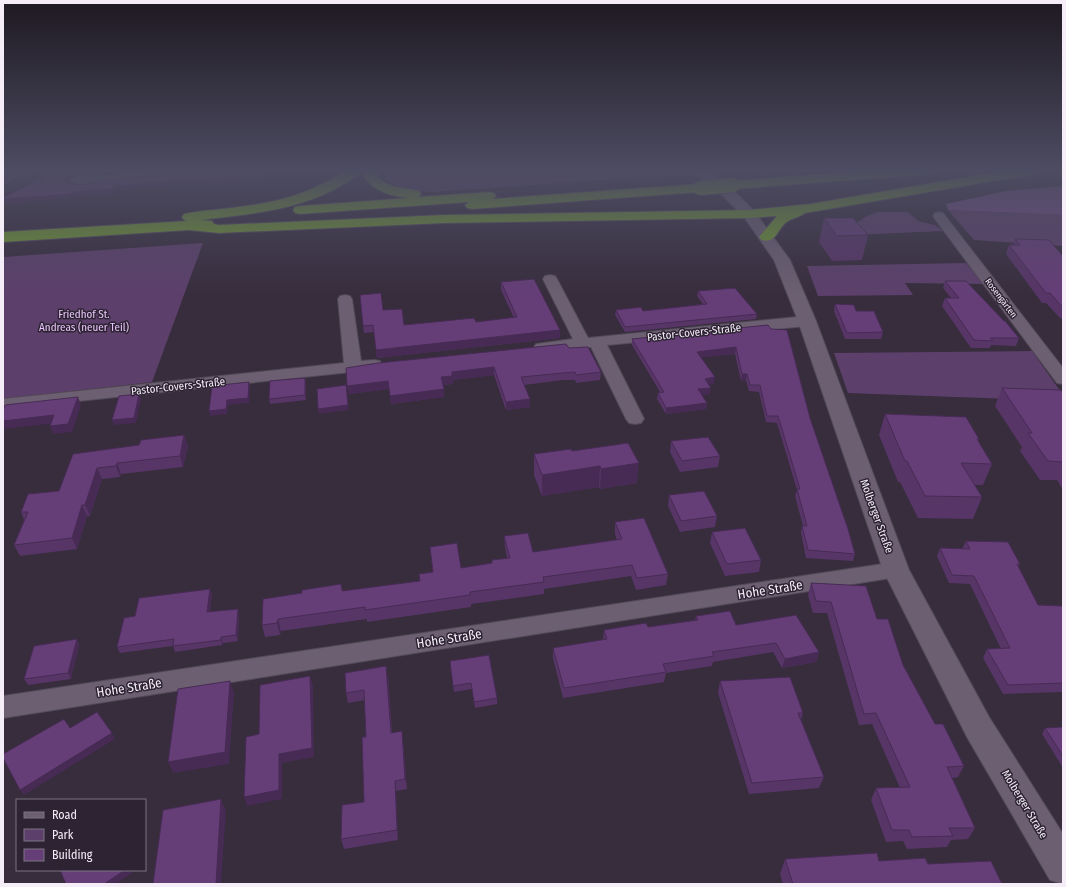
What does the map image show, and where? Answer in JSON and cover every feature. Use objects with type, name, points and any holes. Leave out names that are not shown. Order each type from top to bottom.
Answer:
[{"type":"highway","points":[[190,221],[245,211]]},
{"type":"highway","points":[[3,237],[307,211]]},
{"type":"highway","points":[[3,228],[190,221],[309,211]]},
{"type":"highway","points":[[190,221],[219,230],[328,223],[444,219],[749,214],[776,211]]},
{"type":"highway","points":[[766,237],[781,219],[801,211]]},
{"type":"street","name":"Molberger Straße","points":[[746,211],[782,260],[807,321],[896,570],[978,727],[1063,867]]},
{"type":"street","name":"Rosengärten","points":[[939,216],[1063,379]]},
{"type":"street","points":[[550,279],[635,420]]},
{"type":"street","points":[[345,299],[353,367]]},
{"type":"street","name":"Pastor-Covers-Straße","points":[[526,348],[807,321]]},
{"type":"street","name":"Pastor-Covers-Straße","points":[[3,404],[393,363]]},
{"type":"street","name":"Hohe Straße","points":[[3,707],[896,570]]},
{"type":"green space","points":[[949,211],[1063,215],[1063,246],[974,240]]},
{"type":"green space","points":[[877,212],[908,212],[918,221],[935,225],[943,231],[852,235],[854,225],[865,217]]},
{"type":"green space","name":"Friedhof St. Andreas (neuer Teil)","points":[[203,243],[152,382],[3,399],[3,257]]},
{"type":"green space","points":[[966,263],[984,284],[905,283],[913,295],[818,296],[807,266]]},
{"type":"green space","points":[[1032,351],[1063,395],[1063,401],[848,393],[834,353]]},
{"type":"shaded area","points":[[980,211],[1063,211],[1063,215]]},
{"type":"building","points":[[824,218],[853,218],[868,235],[837,236]]},
{"type":"building","points":[[1015,239],[1049,240],[1063,256],[1063,308],[1050,293],[1046,293],[1009,245],[1020,245]]},
{"type":"building","points":[[534,279],[560,330],[376,350],[373,325],[363,326],[360,295],[381,293],[383,310],[402,309],[404,325],[474,318],[476,322],[517,317],[501,282]]},
{"type":"building","points":[[945,281],[966,281],[1005,321],[1019,338],[990,338],[993,341],[974,340],[945,298],[959,298]]},
{"type":"building","points":[[735,288],[757,314],[625,327],[616,310],[641,307],[643,311],[707,304],[698,291]]},
{"type":"building","points":[[835,304],[854,305],[856,311],[874,311],[883,332],[847,333]]},
{"type":"building","points":[[768,325],[771,329],[787,330],[810,418],[848,529],[855,554],[808,550],[802,526],[807,526],[797,489],[800,489],[778,416],[767,416],[760,385],[750,385],[747,374],[742,374],[736,347],[697,352],[715,377],[705,379],[711,388],[698,389],[707,403],[666,408],[658,393],[664,392],[632,339]]},
{"type":"building","points":[[566,344],[569,348],[588,347],[601,372],[576,375],[575,372],[521,377],[530,399],[506,402],[494,367],[452,372],[452,376],[441,377],[444,389],[390,396],[388,381],[347,386],[346,368],[378,363]]},
{"type":"building","points":[[305,378],[305,395],[269,399],[270,381]]},
{"type":"building","points":[[249,382],[248,398],[227,400],[226,409],[209,411],[212,386]]},
{"type":"building","points":[[346,385],[348,405],[318,409],[317,389]]},
{"type":"building","points":[[1002,388],[1061,390],[1063,393],[1063,462],[1048,461],[1028,433],[1032,433]]},
{"type":"building","points":[[139,394],[134,418],[112,420],[119,396]]},
{"type":"building","points":[[78,397],[68,424],[50,426],[54,415],[3,421],[3,410],[5,405]]},
{"type":"building","points":[[885,414],[966,417],[992,464],[961,463],[982,497],[925,496],[907,461],[905,461]]},
{"type":"building","points":[[184,435],[180,456],[117,463],[116,466],[97,468],[85,505],[82,505],[72,538],[14,545],[28,512],[21,512],[28,494],[59,491],[73,454],[139,445],[141,440]]},
{"type":"building","points":[[708,437],[720,456],[682,461],[671,441]]},
{"type":"building","points":[[628,443],[639,463],[601,469],[600,466],[542,475],[534,454],[571,449],[572,451]]},
{"type":"building","points":[[704,491],[717,516],[681,521],[669,495]]},
{"type":"building","points":[[644,518],[668,574],[637,578],[632,565],[543,577],[544,582],[470,592],[470,595],[365,610],[365,607],[278,619],[277,623],[262,625],[263,599],[302,593],[302,590],[341,584],[342,591],[420,581],[419,574],[433,572],[430,547],[457,543],[461,568],[492,563],[492,560],[510,558],[504,536],[528,533],[533,552],[622,539],[615,522]]},
{"type":"building","points":[[745,528],[761,560],[727,564],[712,532]]},
{"type":"building","points":[[966,541],[1008,542],[1020,564],[1017,564],[1038,605],[1063,607],[1063,683],[1008,685],[987,649],[1010,648],[974,576],[952,575],[940,548],[970,549]]},
{"type":"building","points":[[811,583],[866,586],[877,619],[888,619],[903,665],[935,724],[943,724],[964,766],[947,767],[975,828],[949,828],[953,836],[912,837],[909,830],[892,830],[876,788],[910,787],[876,713],[864,714],[831,602],[816,601]]},
{"type":"building","points":[[210,589],[207,612],[238,609],[236,635],[221,637],[221,640],[173,646],[174,639],[117,647],[124,618],[135,616],[139,598]]},
{"type":"building","points":[[730,611],[736,625],[796,615],[819,652],[785,659],[776,643],[712,652],[714,656],[663,664],[666,672],[564,688],[553,648],[607,639],[604,630],[646,623],[648,627],[698,620],[696,616]]},
{"type":"building","points":[[77,639],[68,673],[24,679],[34,646]]},
{"type":"building","points":[[489,655],[497,698],[474,702],[471,683],[453,686],[450,661]]},
{"type":"building","points":[[386,666],[391,733],[402,731],[405,779],[395,781],[397,830],[341,839],[342,805],[364,802],[362,737],[366,737],[364,690],[346,693],[345,673]]},
{"type":"building","points":[[310,676],[312,748],[279,754],[279,790],[244,797],[246,737],[259,734],[260,685]]},
{"type":"building","points":[[790,677],[803,713],[798,713],[824,777],[752,783],[720,681]]},
{"type":"building","points":[[230,681],[225,752],[168,762],[178,689]]},
{"type":"building","points":[[97,712],[112,733],[20,790],[3,758],[3,754],[64,719],[70,728]]},
{"type":"building","points":[[1063,727],[1063,756],[1045,728]]},
{"type":"building","points":[[221,799],[216,884],[153,884],[163,810]]},
{"type":"building","points":[[877,853],[879,861],[925,858],[928,864],[991,861],[1002,884],[793,884],[785,859]]},
{"type":"building","points":[[60,871],[124,871],[104,884],[66,884]]}]
